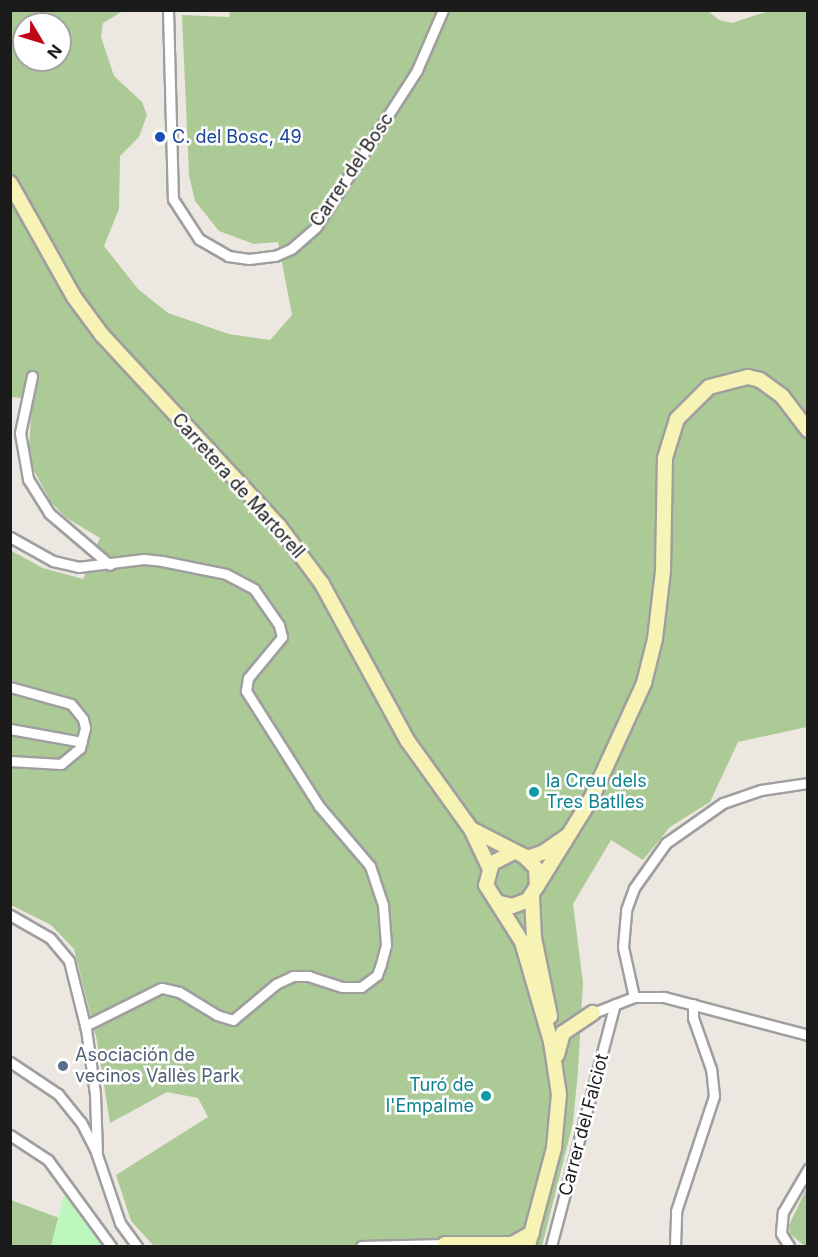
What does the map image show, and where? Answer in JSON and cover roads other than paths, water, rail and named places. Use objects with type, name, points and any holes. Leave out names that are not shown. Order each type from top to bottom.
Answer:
[{"type":"main road","name":"Carretera de Martorell","points":[[10,183],[74,297],[102,335],[272,519],[306,562],[340,616],[407,740],[471,829],[489,867],[486,885],[500,903],[522,942],[555,1063],[559,1094],[556,1134],[530,1240]]},
{"type":"main road","points":[[500,903],[517,905],[535,891],[577,826],[631,717],[647,672],[663,571],[665,458],[677,420],[709,387],[748,377],[760,380],[782,396],[807,430]]},
{"type":"main road","points":[[527,858],[559,843],[577,826]]},
{"type":"main road","name":"Carretera de Martorell","points":[[471,829],[512,853],[527,858],[536,868],[535,946],[549,1010],[551,1042]]},
{"type":"main road","points":[[489,867],[501,856],[512,853]]},
{"type":"main road","points":[[549,1010],[567,1018],[593,1012]]},
{"type":"main road","points":[[555,1063],[562,1033],[593,1012]]},
{"type":"main road","points":[[448,1245],[512,1244],[530,1240]]},
{"type":"street","name":"Carrer del Bosc","points":[[168,10],[173,199],[191,230],[207,245],[228,256],[249,259],[275,256],[291,249],[316,227],[417,70],[443,10]]},
{"type":"street","points":[[32,376],[20,433],[28,479],[48,513],[110,565]]},
{"type":"street","points":[[10,537],[53,561],[78,567],[110,565],[144,559],[188,565],[238,578],[261,598],[282,637],[248,678],[246,691],[318,806],[370,866],[383,905],[386,945],[377,975],[361,987],[342,987],[309,975],[293,976],[276,984],[233,1020],[217,1015],[179,992],[160,988],[85,1026]]},
{"type":"street","points":[[10,687],[71,704],[83,719],[82,742],[61,764],[10,761]]},
{"type":"street","points":[[10,729],[82,742]]},
{"type":"street","points":[[634,997],[624,948],[626,910],[634,888],[666,843],[723,803],[761,790],[807,783]]},
{"type":"street","points":[[10,915],[50,938],[64,951],[85,1026],[95,1094],[97,1155]]},
{"type":"street","points":[[593,1012],[634,997],[664,997],[807,1035]]},
{"type":"street","name":"Carrer del Falciot","points":[[551,1246],[615,1004]]},
{"type":"street","points":[[675,1246],[676,1210],[714,1096],[711,1069],[693,1018],[693,1004]]},
{"type":"street","points":[[10,1062],[58,1094],[81,1122],[97,1155],[120,1223],[137,1246]]},
{"type":"street","points":[[10,1135],[48,1160],[111,1246]]},
{"type":"street","points":[[789,1246],[781,1233],[783,1212],[807,1169]]},
{"type":"street","points":[[361,1246],[448,1245]]},
{"type":"place","name":"C. del Bosc, 49","points":[[160,137]]},
{"type":"place","name":"la Creu dels Tres Batlles","points":[[534,792]]},
{"type":"place","name":"Asociación de vecinos Vallès Park","points":[[63,1066]]},
{"type":"place","name":"Turó de l'Empalme","points":[[486,1096]]}]
